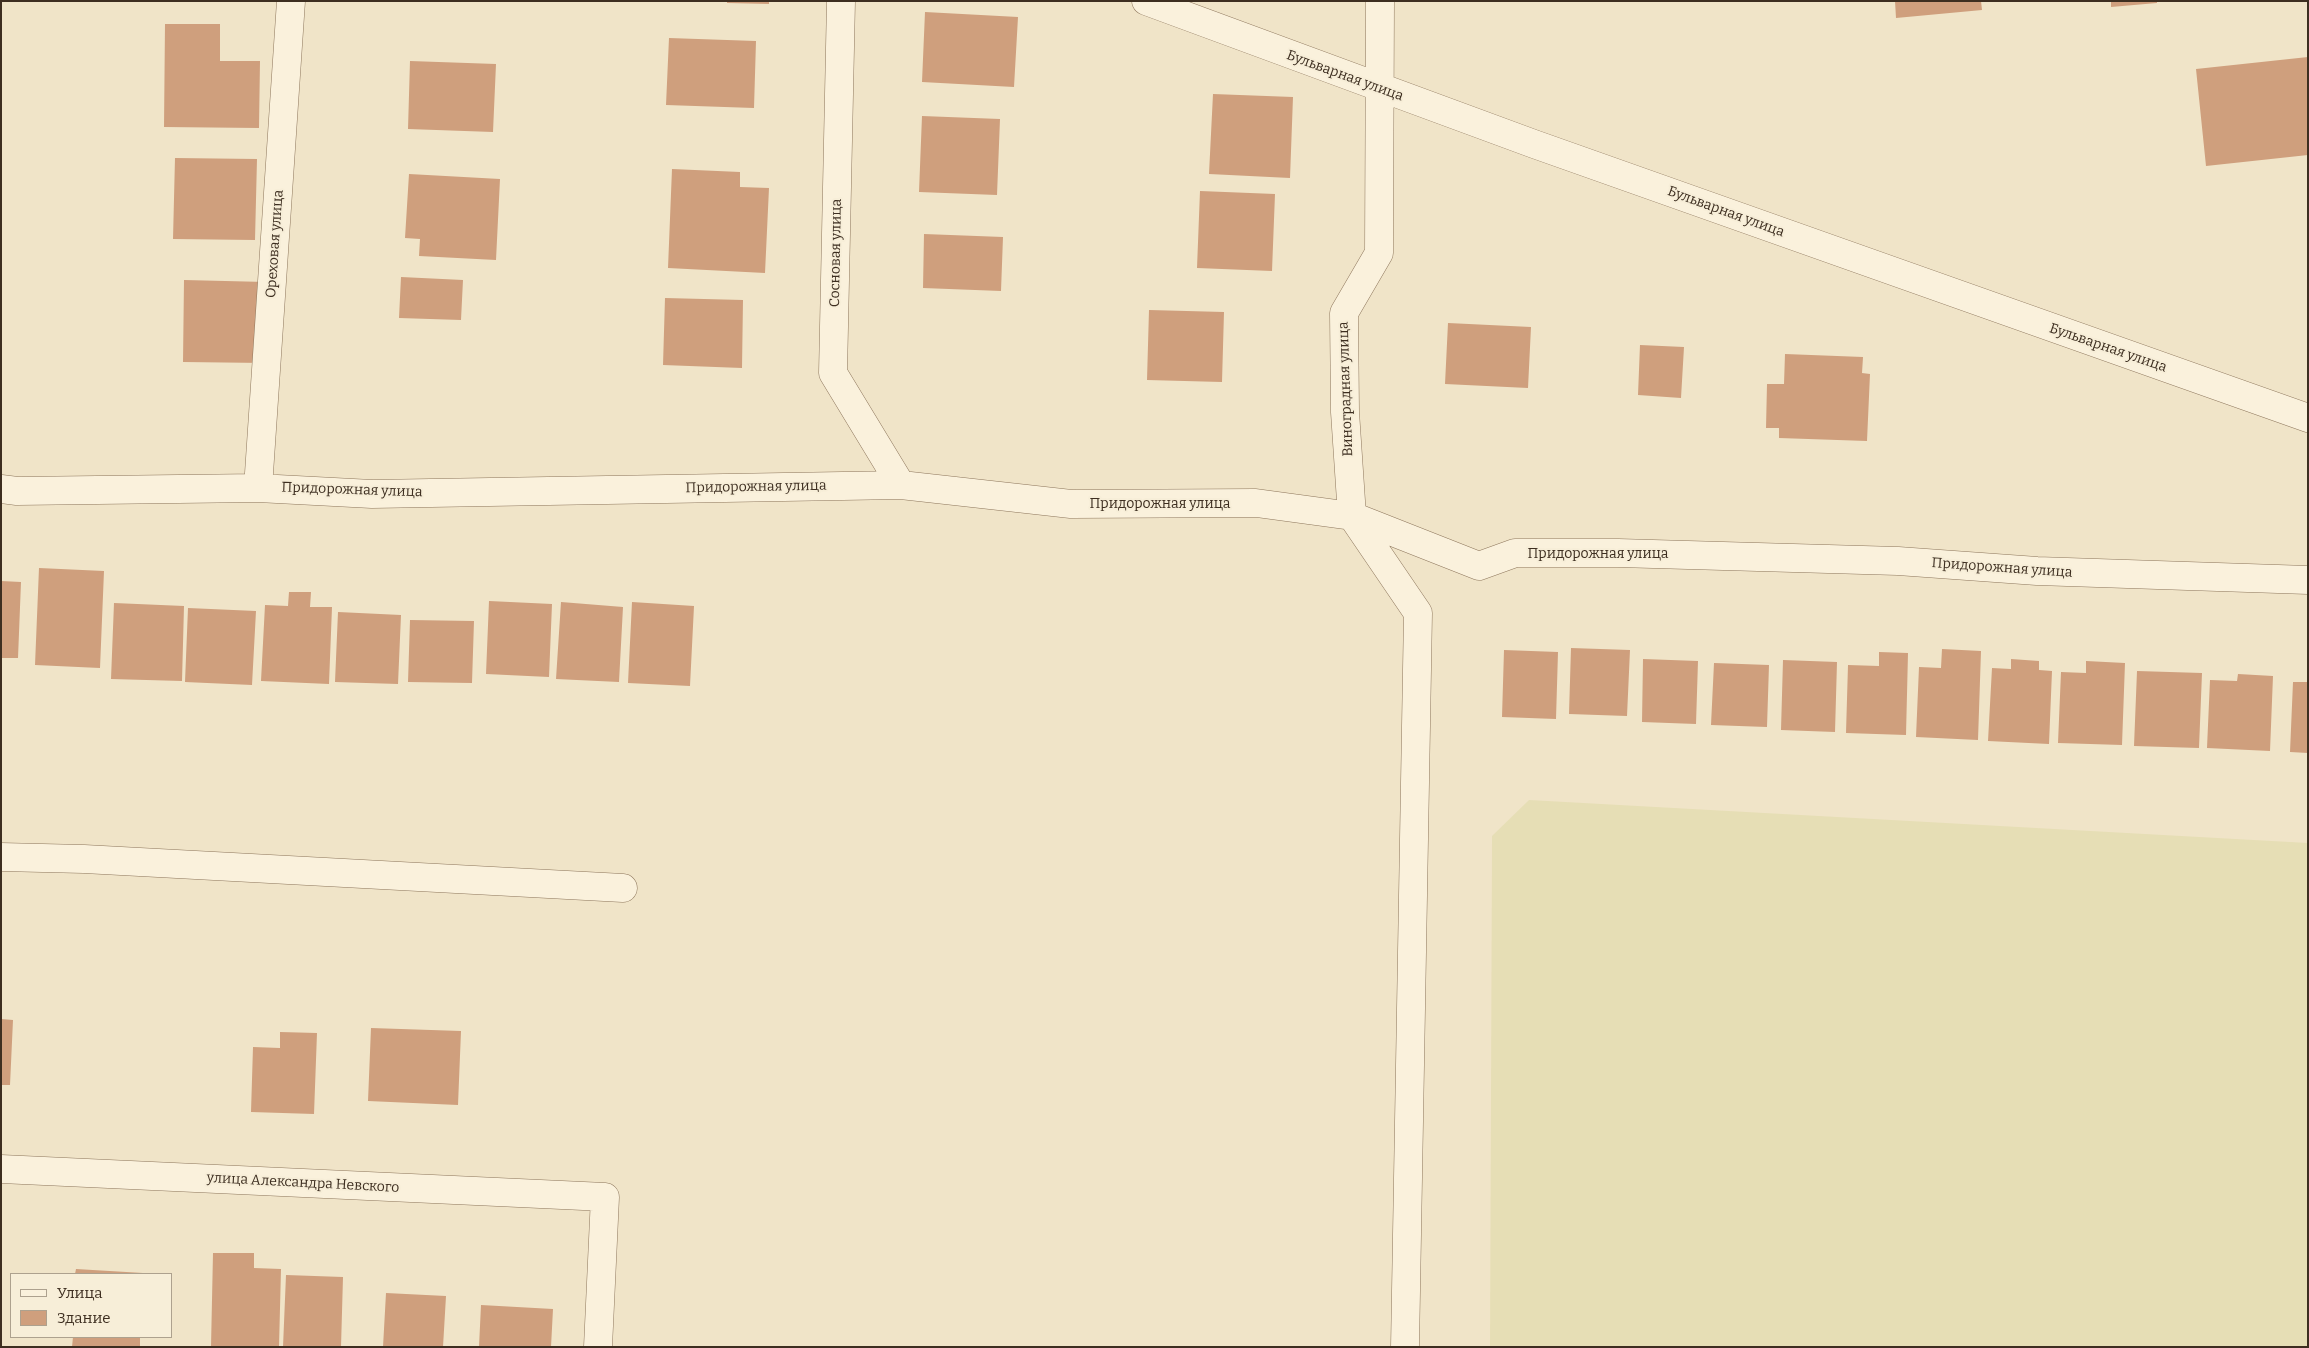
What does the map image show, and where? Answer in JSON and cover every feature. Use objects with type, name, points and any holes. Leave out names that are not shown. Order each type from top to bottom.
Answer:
[{"type":"street","name":"Ореховая улица","points":[[258,488],[291,1]]},
{"type":"street","name":"Сосновая улица","points":[[841,1],[833,373],[901,485]]},
{"type":"street","name":"Бульварная улица","points":[[1146,1],[1379,89],[2308,418]]},
{"type":"street","name":"Виноградная улица","points":[[1352,516],[1345,412],[1344,313],[1379,253],[1380,1]]},
{"type":"street","name":"Придорожная улица","points":[[1,489],[17,491],[258,488],[372,494],[901,485],[1071,504],[1256,503],[1352,516],[1479,566],[1515,553],[1618,553],[1898,561],[2057,572],[2308,580]]},
{"type":"street","points":[[1352,516],[1418,613],[1405,1347]]},
{"type":"street","points":[[1,857],[84,859],[623,888]]},
{"type":"street","name":"улица Александра Невского","points":[[1,1169],[605,1197],[598,1347]]},
{"type":"shaded area","points":[[1529,800],[2308,843],[2308,1347],[1490,1347],[1492,836]]},
{"type":"building","points":[[727,1],[769,1],[769,4],[727,3]]},
{"type":"building","points":[[1895,1],[1981,1],[1982,10],[1896,18]]},
{"type":"building","points":[[2111,1],[2157,1],[2157,3],[2111,7]]},
{"type":"building","points":[[925,12],[1018,17],[1014,87],[922,82]]},
{"type":"building","points":[[165,24],[220,24],[220,61],[260,61],[259,128],[164,127]]},
{"type":"building","points":[[669,38],[756,41],[754,108],[666,105]]},
{"type":"building","points":[[2308,57],[2308,155],[2206,166],[2196,69]]},
{"type":"building","points":[[410,61],[496,64],[493,132],[408,129]]},
{"type":"building","points":[[1213,94],[1293,97],[1290,178],[1209,174]]},
{"type":"building","points":[[922,116],[1000,119],[997,195],[919,192]]},
{"type":"building","points":[[175,158],[257,159],[255,240],[173,239]]},
{"type":"building","points":[[672,169],[740,172],[740,187],[769,188],[765,273],[668,268]]},
{"type":"building","points":[[409,174],[500,179],[496,260],[419,256],[420,239],[405,238]]},
{"type":"building","points":[[1200,191],[1275,194],[1272,271],[1197,268]]},
{"type":"building","points":[[924,234],[1003,237],[1001,291],[923,288]]},
{"type":"building","points":[[401,277],[463,280],[461,320],[399,318]]},
{"type":"building","points":[[184,280],[266,282],[265,363],[183,362]]},
{"type":"building","points":[[665,298],[743,300],[742,368],[663,365]]},
{"type":"building","points":[[1149,310],[1224,312],[1222,382],[1147,380]]},
{"type":"building","points":[[1448,323],[1531,327],[1528,388],[1445,384]]},
{"type":"building","points":[[1640,345],[1684,347],[1681,398],[1638,395]]},
{"type":"building","points":[[1785,354],[1863,357],[1862,373],[1870,374],[1867,441],[1779,438],[1779,428],[1766,428],[1767,384],[1784,384]]},
{"type":"building","points":[[39,568],[104,571],[100,668],[35,665]]},
{"type":"building","points":[[1,581],[21,582],[18,658],[1,658]]},
{"type":"building","points":[[289,592],[311,592],[310,607],[332,607],[329,684],[261,681],[265,605],[288,606]]},
{"type":"building","points":[[489,601],[552,604],[549,677],[486,674]]},
{"type":"building","points":[[561,602],[623,607],[619,682],[556,679]]},
{"type":"building","points":[[632,602],[694,606],[690,686],[628,683]]},
{"type":"building","points":[[114,603],[184,606],[182,681],[111,679]]},
{"type":"building","points":[[188,608],[256,611],[252,685],[185,682]]},
{"type":"building","points":[[338,612],[401,615],[398,684],[335,682]]},
{"type":"building","points":[[410,620],[474,621],[472,683],[408,682]]},
{"type":"building","points":[[1571,648],[1630,650],[1627,716],[1569,714]]},
{"type":"building","points":[[1942,649],[1981,651],[1978,740],[1916,737],[1919,667],[1941,668]]},
{"type":"building","points":[[1504,650],[1558,652],[1556,719],[1502,717]]},
{"type":"building","points":[[1879,652],[1908,653],[1906,735],[1846,733],[1848,665],[1879,666]]},
{"type":"building","points":[[1643,659],[1698,661],[1696,724],[1642,722]]},
{"type":"building","points":[[2011,659],[2039,661],[2039,670],[2052,671],[2049,744],[1988,741],[1992,668],[2011,669]]},
{"type":"building","points":[[1783,660],[1837,662],[1835,732],[1781,730]]},
{"type":"building","points":[[2086,661],[2125,663],[2122,745],[2058,743],[2061,672],[2086,673]]},
{"type":"building","points":[[1714,663],[1769,665],[1767,727],[1711,725]]},
{"type":"building","points":[[2137,671],[2202,673],[2199,748],[2134,746]]},
{"type":"building","points":[[2238,674],[2273,676],[2270,751],[2207,748],[2210,680],[2237,681]]},
{"type":"building","points":[[2293,682],[2308,682],[2308,753],[2290,752]]},
{"type":"building","points":[[1,1019],[13,1020],[10,1085],[1,1085]]},
{"type":"building","points":[[371,1028],[461,1031],[458,1105],[368,1101]]},
{"type":"building","points":[[280,1032],[317,1033],[314,1114],[251,1112],[253,1047],[280,1048]]},
{"type":"building","points":[[213,1253],[254,1253],[254,1268],[281,1269],[279,1347],[211,1347]]},
{"type":"building","points":[[76,1269],[143,1273],[75,1273]]},
{"type":"building","points":[[286,1275],[343,1277],[341,1347],[283,1347]]},
{"type":"building","points":[[386,1293],[446,1296],[443,1347],[383,1347]]},
{"type":"building","points":[[481,1305],[553,1309],[551,1347],[479,1347]]},
{"type":"building","points":[[73,1338],[140,1338],[140,1347],[72,1347]]}]
